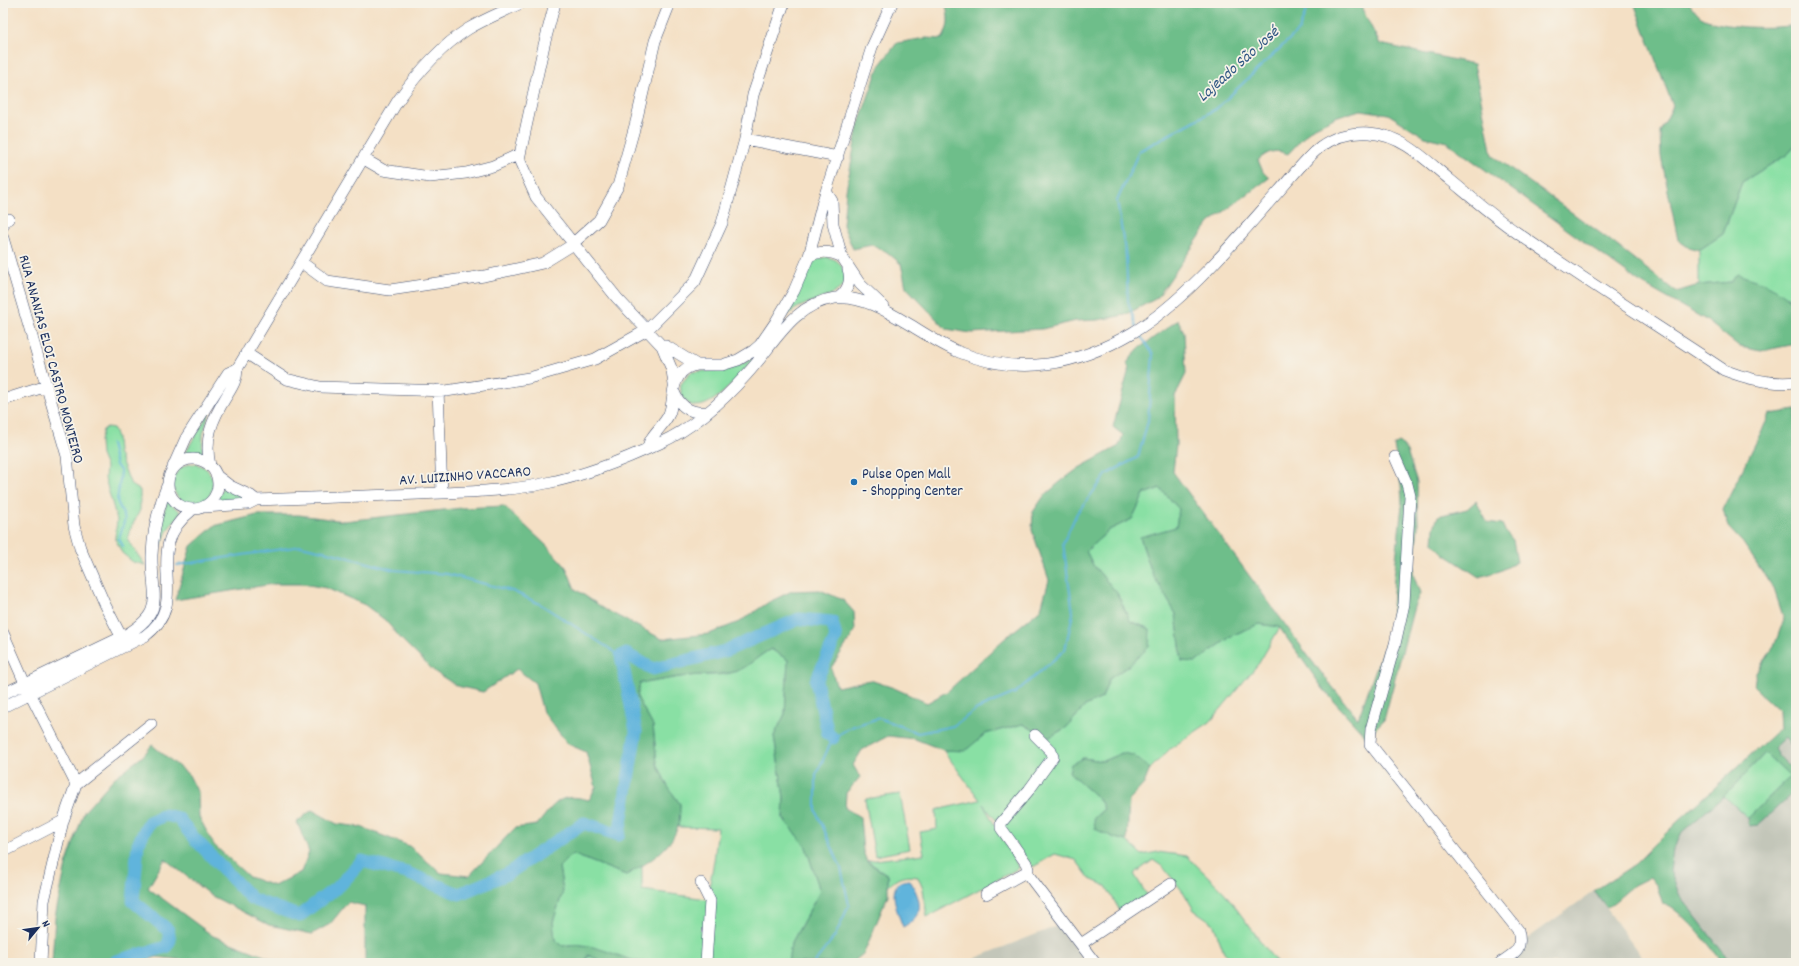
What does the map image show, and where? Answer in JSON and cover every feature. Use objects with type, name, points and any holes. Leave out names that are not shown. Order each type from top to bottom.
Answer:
[{"type":"street","points":[[210,466],[207,448],[208,434],[213,420],[237,379],[237,369],[397,102],[409,85],[446,45],[468,29],[521,3]]},
{"type":"street","points":[[555,3],[542,53],[519,160],[536,197],[617,298],[662,346],[672,370],[674,388],[679,401],[686,408],[696,412],[707,412]]},
{"type":"street","points":[[301,262],[327,281],[390,290],[484,276],[543,263],[573,243],[599,220],[618,186],[636,122],[655,41],[670,3]]},
{"type":"street","points":[[246,353],[286,379],[320,387],[446,390],[529,378],[595,359],[647,330],[695,282],[722,223],[746,139],[753,95],[784,3]]},
{"type":"street","points":[[648,447],[649,441],[669,416],[674,388],[678,377],[683,370],[697,365],[714,366],[730,363],[746,356],[760,345],[785,307],[809,256],[823,202],[872,47],[892,3]]},
{"type":"street","points":[[838,298],[858,300],[887,311],[936,341],[959,352],[984,360],[1010,365],[1036,366],[1062,362],[1096,350],[1134,332],[1162,313],[1223,253],[1317,149],[1338,137],[1371,133],[1389,136],[1405,144],[1515,231],[1724,370],[1761,381],[1783,383],[1796,382]]},
{"type":"street","points":[[746,139],[838,157]]},
{"type":"street","points":[[364,159],[383,170],[430,177],[466,173],[493,166],[520,154]]},
{"type":"street","points":[[827,193],[832,201],[833,224],[842,257],[860,284],[883,305],[887,311]]},
{"type":"street","name":"RUA ANANIAS ELOI CASTRO MONTEIRO","points":[[3,238],[67,456],[74,526],[80,548],[104,603],[124,641]]},
{"type":"street","points":[[809,256],[818,252],[828,252],[842,257]]},
{"type":"street","points":[[838,298],[848,286],[850,276],[848,267]]},
{"type":"street","name":"AV. LUIZINHO VACCARO","points":[[204,507],[248,504],[256,500],[509,489],[547,483],[601,467],[648,447],[657,445],[707,412],[747,375],[793,318],[815,304],[838,298]]},
{"type":"street","points":[[662,346],[666,346],[697,365]]},
{"type":"street","points":[[192,510],[175,503],[168,493],[167,480],[186,438],[228,373],[237,369]]},
{"type":"street","points":[[3,400],[47,386]]},
{"type":"street","points":[[438,390],[442,493]]},
{"type":"street","points":[[1395,457],[1407,484],[1410,496],[1404,604],[1395,644],[1371,729],[1370,744],[1518,930],[1521,941],[1517,951],[1500,963]]},
{"type":"street","points":[[172,469],[181,461],[193,458],[205,462],[217,476],[230,486],[256,500]]},
{"type":"street","points":[[3,694],[25,683],[124,641],[145,636],[160,622],[166,610],[168,597],[165,558],[168,544],[177,525],[192,510],[204,507],[213,499],[218,488],[217,476]]},
{"type":"street","points":[[3,707],[124,641],[142,625],[150,614],[155,595],[152,557],[154,531],[167,486]]},
{"type":"street","points":[[150,614],[160,622]]},
{"type":"street","points":[[3,633],[25,683],[76,784]]},
{"type":"street","points":[[41,963],[44,901],[63,822],[76,784],[151,724]]},
{"type":"street","points":[[986,894],[1026,872],[1028,868],[1001,828],[1001,823],[1029,790],[1053,757],[1051,751],[1035,735]]},
{"type":"street","points":[[3,852],[63,822]]},
{"type":"street","points":[[1026,872],[1095,963]]},
{"type":"street","points":[[701,883],[710,901],[706,963]]},
{"type":"street","points":[[1081,944],[1171,884]]},
{"type":"shaded area","points":[[1785,738],[1796,752],[1796,773],[1779,756],[1774,748]]},
{"type":"shaded area","points":[[1796,790],[1796,963],[1731,963],[1680,896],[1670,871],[1673,850],[1682,832],[1724,796],[1748,818],[1749,826],[1757,825]]},
{"type":"shaded area","points":[[1594,891],[1646,963],[1505,963],[1518,953],[1527,939]]},
{"type":"shaded area","points":[[1057,926],[1087,963],[963,963]]},
{"type":"green space","points":[[945,3],[1359,3],[1380,44],[1474,64],[1492,155],[1607,238],[1676,292],[1699,285],[1731,282],[1737,274],[1776,289],[1796,306],[1796,344],[1761,351],[1740,347],[1706,320],[1639,282],[1447,142],[1425,137],[1388,114],[1361,110],[1338,116],[1311,129],[1288,154],[1276,151],[1258,160],[1263,172],[1269,178],[1209,223],[1157,298],[1125,315],[1097,320],[1076,321],[1042,329],[971,333],[946,329],[906,287],[901,264],[887,252],[872,245],[853,249],[843,225],[846,191],[858,126],[879,66],[897,43],[925,38],[942,39],[948,26]]},
{"type":"green space","points":[[1634,3],[1689,3],[1701,17],[1721,24],[1734,26],[1775,27],[1796,25],[1796,145],[1788,154],[1742,182],[1723,234],[1699,250],[1688,247],[1678,240],[1661,156],[1660,132],[1673,106]]},
{"type":"green space","points":[[1796,145],[1796,306],[1788,297],[1731,282],[1699,285],[1699,250],[1723,234],[1742,182],[1788,154]]},
{"type":"green space","points":[[826,257],[836,260],[842,266],[845,277],[843,284],[839,289],[826,297],[799,307],[786,316],[811,265],[818,259]]},
{"type":"green space","points":[[1178,320],[1184,332],[1186,374],[1175,396],[1176,445],[1173,472],[1312,661],[1358,719],[1382,652],[1390,636],[1394,577],[1402,505],[1401,486],[1394,445],[1399,442],[1407,451],[1417,482],[1418,527],[1413,574],[1420,593],[1414,607],[1384,720],[1373,731],[1371,742],[1324,690],[1279,627],[1259,624],[1233,635],[1196,662],[1182,661],[1176,614],[1152,573],[1140,537],[1176,527],[1179,509],[1160,488],[1144,494],[1132,519],[1109,530],[1086,551],[1093,565],[1117,593],[1130,621],[1150,629],[1149,647],[1128,666],[1109,679],[1102,698],[1085,706],[1067,727],[1048,738],[1023,724],[985,734],[965,751],[943,750],[915,739],[888,736],[862,750],[853,765],[860,777],[846,793],[845,808],[860,817],[863,851],[867,862],[888,875],[888,895],[864,953],[852,963],[788,963],[791,944],[820,891],[806,847],[783,818],[784,797],[774,736],[785,714],[788,660],[771,649],[745,667],[731,673],[694,675],[640,683],[637,697],[653,726],[657,764],[668,787],[680,804],[679,821],[675,835],[657,855],[626,875],[572,854],[559,867],[563,891],[553,922],[555,940],[563,946],[582,945],[600,949],[636,961],[664,963],[606,963],[588,955],[585,963],[365,963],[365,906],[348,902],[330,924],[312,934],[269,925],[210,895],[165,859],[148,888],[213,936],[282,963],[187,963],[183,960],[157,957],[139,963],[52,963],[55,917],[66,865],[84,812],[114,778],[143,756],[152,745],[189,775],[198,793],[199,817],[214,845],[249,877],[274,886],[301,872],[309,852],[297,822],[312,810],[337,824],[361,827],[409,846],[441,873],[469,876],[515,828],[537,825],[558,801],[571,797],[589,800],[596,787],[586,752],[568,744],[543,712],[535,683],[517,669],[483,692],[457,686],[435,672],[403,641],[385,620],[365,605],[326,588],[303,584],[273,584],[175,600],[191,546],[214,526],[257,515],[299,515],[344,521],[462,508],[504,506],[547,546],[566,567],[575,589],[606,610],[662,639],[709,634],[739,622],[769,602],[792,591],[820,590],[843,600],[854,612],[855,631],[831,668],[837,687],[870,680],[894,688],[927,703],[948,691],[1003,640],[1041,609],[1049,580],[1032,530],[1033,512],[1044,496],[1060,482],[1079,468],[1119,446],[1123,435],[1113,427],[1129,369],[1127,363],[1138,349]]},
{"type":"green space","points":[[755,358],[715,399],[705,404],[696,406],[688,403],[683,397],[681,392],[681,384],[691,372],[730,369]]},
{"type":"green space","points":[[1796,410],[1796,752],[1785,738],[1774,748],[1779,756],[1796,773],[1796,790],[1758,825],[1749,826],[1748,818],[1790,777],[1765,753],[1724,796],[1682,832],[1673,850],[1670,871],[1680,896],[1731,963],[1723,963],[1687,920],[1670,907],[1663,904],[1657,886],[1650,877],[1634,885],[1607,908],[1594,891],[1635,864],[1675,824],[1780,728],[1779,710],[1754,687],[1756,673],[1775,644],[1784,619],[1774,589],[1743,543],[1728,527],[1723,509],[1770,414]]},
{"type":"green space","points":[[210,411],[203,434],[202,456],[184,455]]},
{"type":"green space","points":[[107,427],[113,428],[117,437],[118,452],[131,485],[140,490],[140,510],[130,530],[128,541],[145,565],[133,562],[122,553],[115,538],[117,520],[105,478],[106,467],[101,455],[100,441],[103,430]]},
{"type":"green space","points":[[193,464],[204,467],[210,473],[213,484],[210,495],[204,501],[193,504],[182,501],[176,495],[173,484],[176,473],[182,467]]},
{"type":"green space","points":[[223,487],[247,499],[217,501]]},
{"type":"green space","points":[[1160,488],[1179,509],[1176,527],[1140,538],[1152,573],[1176,614],[1182,661],[1196,662],[1233,635],[1259,624],[1280,627],[1259,663],[1210,722],[1171,748],[1150,769],[1143,763],[1122,753],[1103,761],[1083,758],[1069,772],[1100,800],[1104,809],[1094,818],[1115,838],[1127,841],[1142,855],[1158,852],[1187,856],[1224,892],[1276,962],[1236,963],[1224,952],[1213,923],[1194,910],[1184,893],[1163,867],[1153,860],[1134,874],[1147,895],[1120,911],[1106,886],[1090,879],[1076,860],[1055,854],[1033,867],[983,804],[1019,868],[927,917],[923,889],[918,877],[909,876],[898,879],[888,887],[888,875],[867,861],[924,854],[920,832],[937,829],[936,810],[980,800],[943,750],[965,750],[985,734],[1023,724],[1048,738],[1067,727],[1085,706],[1102,698],[1109,679],[1128,666],[1150,629],[1130,621],[1117,593],[1093,565],[1086,551],[1109,530],[1132,519],[1144,494]]},
{"type":"green space","points":[[167,501],[181,512],[168,529],[160,548],[160,526]]},
{"type":"green space","points":[[1476,501],[1487,522],[1502,524],[1505,531],[1513,540],[1517,562],[1500,571],[1479,577],[1444,554],[1433,543],[1434,528],[1438,516],[1467,509]]},
{"type":"green space","points":[[771,649],[788,660],[785,714],[774,736],[784,797],[783,818],[806,847],[820,891],[791,944],[788,963],[645,963],[624,959],[584,945],[563,946],[555,940],[553,922],[563,891],[559,867],[572,854],[626,875],[642,866],[642,890],[707,899],[718,828],[678,827],[680,804],[668,787],[657,763],[653,726],[637,697],[640,683],[694,675],[719,675],[731,673],[745,667]]},
{"type":"green space","points":[[1766,752],[1790,777],[1748,818],[1724,796]]},
{"type":"green space","points":[[1122,753],[1133,755],[1150,769],[1144,784],[1129,800],[1127,841],[1115,838],[1095,829],[1094,818],[1104,809],[1100,800],[1069,772],[1071,764],[1083,758],[1103,761]]},
{"type":"green space","points":[[900,794],[910,849],[875,856],[865,799]]},
{"type":"green space","points":[[588,955],[606,963],[585,963]]},
{"type":"water","points":[[910,880],[919,900],[919,906],[916,917],[903,927],[895,903],[894,891],[900,882]]},
{"type":"waterway","name":"Lajeado São José","points":[[1136,326],[1128,301],[1126,257],[1117,201],[1139,151],[1216,109],[1299,30],[1309,3]]},
{"type":"waterway","name":"Lajeado São José","points":[[814,963],[835,936],[849,905],[841,868],[816,811],[816,775],[833,738],[851,727],[879,718],[918,733],[953,726],[977,709],[1015,693],[1065,650],[1073,613],[1063,543],[1077,513],[1107,474],[1138,457],[1148,421],[1153,354],[1138,332]]},
{"type":"waterway","points":[[111,444],[116,465],[121,472],[117,501],[125,519],[119,539],[123,546]]},
{"type":"waterway","points":[[177,565],[301,546],[394,570],[447,574],[512,591],[540,604],[621,656]]},
{"type":"waterway","name":"Lajeado São José","points":[[116,963],[116,961],[166,947],[170,940],[168,930],[133,901],[138,844],[149,822],[165,815],[178,818],[193,837],[252,899],[299,916],[340,885],[362,861],[407,873],[459,894],[507,874],[584,823],[619,835],[636,731],[621,656],[626,654],[653,669],[725,651],[799,619],[832,622],[836,637],[816,681],[828,734],[833,738]]},
{"type":"place","name":"Pulse Open Mall - Shopping Center","points":[[854,482]]}]
